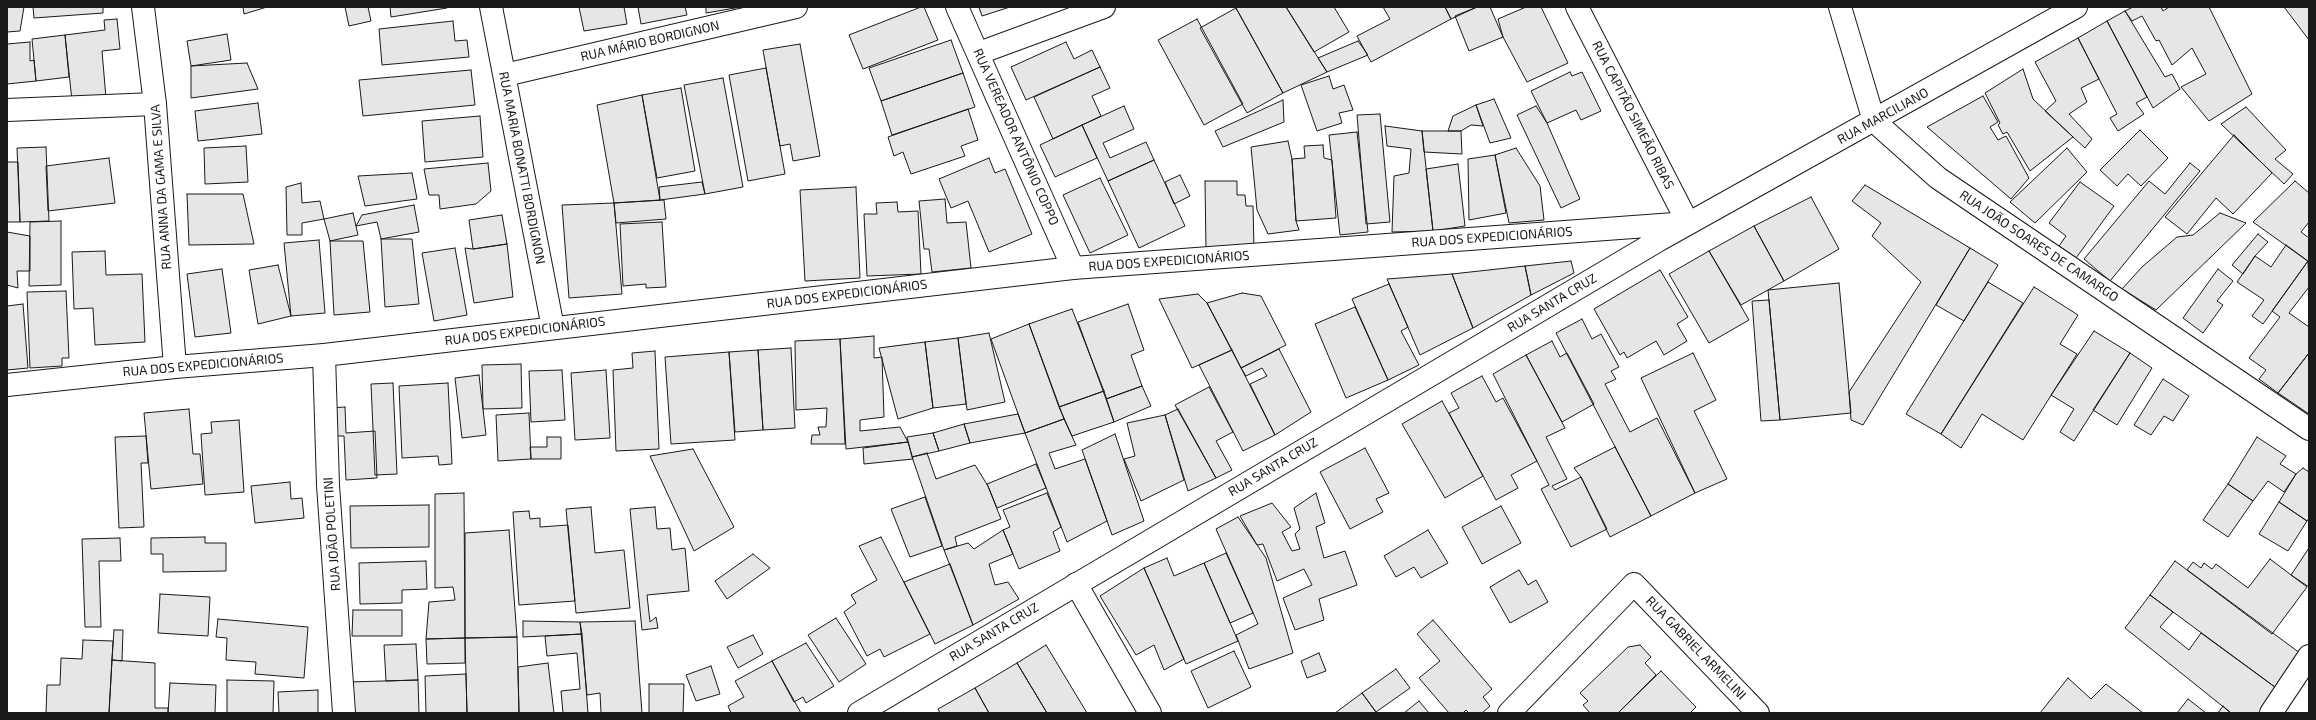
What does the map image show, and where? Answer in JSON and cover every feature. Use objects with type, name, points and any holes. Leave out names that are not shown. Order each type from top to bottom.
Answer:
[{"type":"street","name":"RUA ANNA DA GAMA E SILVA","points":[[143,7],[155,104],[175,367]]},
{"type":"street","name":"RUA MARIA BONATTI BORDIGNON","points":[[491,7],[553,328]]},
{"type":"street","name":"RUA MÁRIO BORDIGNON","points":[[505,75],[796,7]]},
{"type":"street","name":"RUA VEREADOR ANTÔNIO COPPO","points":[[957,7],[979,53],[1073,268]]},
{"type":"street","points":[[979,53],[1104,7]]},
{"type":"street","name":"RUA CAPITÃO SIMEÃO RIBAS","points":[[1577,7],[1688,223]]},
{"type":"street","points":[[1840,7],[1874,121]]},
{"type":"street","name":"RUA MARCILIANO","points":[[1688,223],[1874,121],[2076,7]]},
{"type":"street","points":[[7,110],[155,104]]},
{"type":"street","name":"RUA JOÃO SOARES DE CAMARGO","points":[[1874,121],[1938,178],[2309,429]]},
{"type":"street","name":"RUA DOS EXPEDICIONÁRIOS","points":[[7,385],[175,367],[324,355],[1073,268],[1688,223]]},
{"type":"street","name":"RUA SANTA CRUZ","points":[[859,713],[1688,223]]},
{"type":"street","name":"RUA JOÃO POLETINI","points":[[324,355],[328,485],[344,713]]},
{"type":"street","points":[[1076,584],[1150,713]]},
{"type":"street","name":"RUA GABRIEL ARMELINI","points":[[1509,713],[1634,584],[1758,713]]},
{"type":"street","points":[[2271,713],[2309,656]]},
{"type":"building","points":[[7,7],[24,7],[20,31],[7,32]]},
{"type":"building","points":[[33,7],[103,7],[103,13],[34,18]]},
{"type":"building","points":[[243,7],[267,7],[244,14]]},
{"type":"building","points":[[345,7],[368,7],[371,21],[349,26]]},
{"type":"building","points":[[390,7],[446,7],[447,8],[391,17]]},
{"type":"building","points":[[579,7],[624,7],[627,24],[584,31]]},
{"type":"building","points":[[638,7],[685,7],[687,15],[641,24]]},
{"type":"building","points":[[706,7],[741,7],[706,13]]},
{"type":"building","points":[[924,7],[938,40],[863,69],[849,35]]},
{"type":"building","points":[[979,7],[1010,7],[982,16]]},
{"type":"building","points":[[1286,7],[1327,72],[1283,93],[1236,8]]},
{"type":"building","points":[[1286,7],[1334,7],[1349,32],[1314,52]]},
{"type":"building","points":[[1383,7],[1445,7],[1451,19],[1371,62],[1357,36],[1390,19]]},
{"type":"building","points":[[1445,7],[1477,7],[1451,19]]},
{"type":"building","points":[[1477,7],[1490,7],[1503,37],[1469,51],[1455,16]]},
{"type":"building","points":[[1526,7],[1541,7],[1568,63],[1527,82],[1503,37],[1498,19]]},
{"type":"building","points":[[2133,7],[2161,7],[2163,11],[2169,7],[2209,7],[2252,94],[2209,121],[2181,87],[2206,74],[2192,48],[2172,65],[2159,40],[2156,41],[2142,16],[2132,21],[2125,11]]},
{"type":"building","points":[[2284,7],[2309,7],[2309,40]]},
{"type":"building","points":[[1236,8],[1283,93],[1247,113],[1200,28]]},
{"type":"building","points":[[2125,11],[2165,77],[2172,74],[2180,89],[2153,108],[2107,21]]},
{"type":"building","points":[[117,19],[120,49],[102,51],[106,98],[72,101],[65,35],[105,30],[104,20]]},
{"type":"building","points":[[1197,19],[1243,104],[1204,125],[1158,40]]},
{"type":"building","points":[[453,21],[455,41],[467,40],[469,57],[382,65],[379,29]]},
{"type":"building","points":[[2107,21],[2147,97],[2136,103],[2144,114],[2118,131],[2110,118],[2117,114],[2078,38]]},
{"type":"building","points":[[227,34],[231,60],[191,66],[187,41]]},
{"type":"building","points":[[65,35],[69,77],[36,81],[32,39]]},
{"type":"building","points":[[2078,38],[2099,79],[2081,88],[2087,102],[2069,114],[2092,139],[2085,148],[2045,111],[2056,101],[2035,62]]},
{"type":"building","points":[[951,40],[963,73],[881,101],[869,68]]},
{"type":"building","points":[[1358,41],[1368,55],[1327,72],[1318,58]]},
{"type":"building","points":[[30,42],[30,61],[34,60],[36,81],[7,84],[7,44]]},
{"type":"building","points":[[1066,42],[1074,59],[1092,50],[1100,67],[1026,100],[1011,67]]},
{"type":"building","points":[[800,44],[820,156],[793,161],[790,144],[780,146],[763,50]]},
{"type":"building","points":[[247,63],[258,89],[191,98],[191,66]]},
{"type":"building","points":[[1100,67],[1110,88],[1092,96],[1101,116],[1053,139],[1034,97]]},
{"type":"building","points":[[766,68],[785,174],[748,181],[729,75]]},
{"type":"building","points":[[2023,69],[2033,99],[2073,137],[2030,171],[2007,132],[2003,134],[1998,125],[2000,123],[1985,93]]},
{"type":"building","points":[[471,70],[475,105],[363,116],[359,80]]},
{"type":"building","points":[[1570,72],[1572,76],[1582,72],[1601,111],[1581,120],[1576,110],[1547,123],[1531,91]]},
{"type":"building","points":[[963,73],[975,107],[892,135],[881,101]]},
{"type":"building","points":[[1329,76],[1333,89],[1344,85],[1353,110],[1339,113],[1342,123],[1317,131],[1301,85]]},
{"type":"building","points":[[723,78],[743,187],[705,194],[684,85]]},
{"type":"building","points":[[681,88],[695,171],[657,178],[642,95]]},
{"type":"building","points":[[642,95],[660,200],[614,203],[597,105]]},
{"type":"building","points":[[1983,96],[1998,122],[1990,127],[1998,140],[2006,136],[2029,178],[2011,199],[1927,127]]},
{"type":"building","points":[[1494,99],[1511,138],[1490,143],[1476,105]]},
{"type":"building","points":[[1283,100],[1284,122],[1223,147],[1215,131]]},
{"type":"building","points":[[258,103],[262,134],[198,141],[195,111]]},
{"type":"building","points":[[1476,105],[1483,126],[1471,125],[1461,131],[1448,131],[1453,116]]},
{"type":"building","points":[[1124,106],[1134,129],[1103,143],[1110,158],[1146,142],[1154,160],[1108,181],[1082,125]]},
{"type":"building","points":[[1536,106],[1547,123],[1580,199],[1561,208],[1517,115]]},
{"type":"building","points":[[2246,107],[2286,150],[2275,159],[2293,174],[2284,184],[2221,124]]},
{"type":"building","points":[[968,109],[978,140],[961,146],[965,156],[911,174],[903,152],[894,156],[888,137]]},
{"type":"building","points":[[1380,114],[1390,222],[1366,224],[1357,115]]},
{"type":"building","points":[[480,116],[483,157],[425,162],[422,121]]},
{"type":"building","points":[[1082,125],[1097,158],[1055,177],[1040,145]]},
{"type":"building","points":[[1385,126],[1422,131],[1433,231],[1392,232],[1394,176],[1409,173],[1411,149],[1387,146]]},
{"type":"building","points":[[2140,130],[2168,158],[2141,186],[2128,174],[2117,186],[2100,170]]},
{"type":"building","points":[[1422,131],[1461,131],[1462,154],[1424,152]]},
{"type":"building","points":[[1357,132],[1368,232],[1340,235],[1329,135]]},
{"type":"building","points":[[2234,135],[2272,173],[2233,214],[2216,198],[2187,234],[2165,217]]},
{"type":"building","points":[[1288,141],[1292,159],[1296,221],[1299,230],[1268,234],[1257,210],[1251,147]]},
{"type":"building","points":[[1323,145],[1324,158],[1332,160],[1336,218],[1296,221],[1292,159],[1305,158],[1304,146]]},
{"type":"building","points":[[246,146],[248,182],[205,184],[204,148]]},
{"type":"building","points":[[46,147],[49,221],[20,222],[17,148]]},
{"type":"building","points":[[1516,148],[1540,186],[1544,220],[1509,223],[1495,155]]},
{"type":"building","points":[[2067,148],[2087,172],[2035,223],[2010,202]]},
{"type":"building","points":[[1495,155],[1506,213],[1469,220],[1468,159]]},
{"type":"building","points":[[109,158],[115,203],[48,211],[46,166]]},
{"type":"building","points":[[989,158],[995,173],[1005,169],[1032,234],[989,252],[968,201],[951,208],[939,179]]},
{"type":"building","points":[[1154,160],[1185,226],[1139,248],[1108,181]]},
{"type":"building","points":[[7,162],[18,162],[20,222],[7,222]]},
{"type":"building","points":[[488,163],[491,191],[476,204],[440,209],[439,195],[429,195],[424,169]]},
{"type":"building","points":[[2190,163],[2200,171],[2110,281],[2084,259],[2149,181],[2165,194]]},
{"type":"building","points":[[1458,164],[1465,226],[1433,231],[1426,169]]},
{"type":"building","points":[[412,173],[417,199],[365,206],[358,176]]},
{"type":"building","points":[[1180,175],[1190,196],[1174,204],[1165,182]]},
{"type":"building","points":[[1100,178],[1128,235],[1090,253],[1063,195]]},
{"type":"building","points":[[1205,181],[1237,181],[1237,195],[1245,195],[1246,206],[1253,206],[1254,248],[1206,249]]},
{"type":"building","points":[[2295,181],[2309,193],[2309,222],[2301,232],[2309,238],[2309,262],[2253,222]]},
{"type":"building","points":[[702,182],[705,194],[660,200],[659,187]]},
{"type":"building","points":[[2080,182],[2114,206],[2076,258],[2059,246],[2066,236],[2049,223]]},
{"type":"building","points":[[301,183],[302,203],[320,201],[324,219],[302,223],[302,235],[287,235],[286,187]]},
{"type":"building","points":[[1865,185],[1970,248],[1863,425],[1851,420],[1849,392],[1921,282],[1872,236],[1881,223],[1852,201]]},
{"type":"building","points":[[856,187],[860,278],[805,281],[800,190]]},
{"type":"building","points":[[187,194],[243,194],[254,244],[189,245]]},
{"type":"building","points":[[1811,197],[1839,249],[1784,281],[1754,226]]},
{"type":"building","points":[[945,199],[947,223],[966,222],[971,268],[932,272],[929,249],[924,249],[919,201]]},
{"type":"building","points":[[664,200],[666,219],[616,223],[614,203]]},
{"type":"building","points":[[897,202],[898,212],[918,211],[921,274],[867,276],[864,214],[877,214],[876,203]]},
{"type":"building","points":[[614,203],[622,294],[569,298],[562,205]]},
{"type":"building","points":[[414,205],[419,232],[381,239],[377,222],[356,226],[362,215]]},
{"type":"building","points":[[353,213],[358,235],[330,241],[324,219]]},
{"type":"building","points":[[2220,213],[2246,223],[2156,310],[2122,289],[2142,267],[2177,237],[2193,235]]},
{"type":"building","points":[[502,215],[507,244],[473,249],[469,220]]},
{"type":"building","points":[[61,221],[61,285],[29,286],[30,222]]},
{"type":"building","points":[[662,222],[666,287],[646,288],[646,284],[623,286],[620,224]]},
{"type":"building","points":[[1754,226],[1784,281],[1741,305],[1709,251]]},
{"type":"building","points":[[7,232],[30,236],[30,271],[17,271],[18,288],[7,285]]},
{"type":"building","points":[[2258,234],[2268,242],[2255,256],[2243,274],[2232,265]]},
{"type":"building","points":[[381,239],[412,239],[419,304],[385,307]]},
{"type":"building","points":[[319,240],[325,313],[291,316],[284,243]]},
{"type":"building","points":[[330,241],[363,241],[370,312],[334,315]]},
{"type":"building","points":[[507,244],[513,297],[474,303],[465,248],[473,249]]},
{"type":"building","points":[[2286,245],[2308,261],[2263,324],[2252,316],[2264,300],[2237,282],[2255,256],[2271,267]]},
{"type":"building","points":[[455,248],[467,315],[434,321],[422,253]]},
{"type":"building","points":[[1970,248],[1998,265],[1964,321],[1936,305]]},
{"type":"building","points":[[105,251],[106,275],[142,274],[145,342],[95,345],[93,308],[74,309],[72,252]]},
{"type":"building","points":[[1709,251],[1749,320],[1709,343],[1669,274]]},
{"type":"building","points":[[1571,261],[1574,273],[1531,295],[1525,266]]},
{"type":"building","points":[[2308,261],[2309,287],[2289,313],[2309,327],[2309,353],[2278,393],[2259,379],[2266,370],[2249,358],[2280,317],[2272,311]]},
{"type":"building","points":[[278,265],[291,316],[258,324],[249,270]]},
{"type":"building","points":[[1525,266],[1531,295],[1473,328],[1452,274]]},
{"type":"building","points":[[222,269],[231,333],[195,337],[187,274]]},
{"type":"building","points":[[2218,269],[2233,281],[2217,301],[2223,305],[2203,333],[2183,318]]},
{"type":"building","points":[[1660,270],[1688,317],[1677,324],[1687,341],[1664,355],[1656,341],[1627,358],[1624,352],[1620,355],[1594,309]]},
{"type":"building","points":[[1452,274],[1473,328],[1420,355],[1387,279]]},
{"type":"building","points":[[1988,282],[2023,303],[1941,434],[1906,414]]},
{"type":"building","points":[[1839,283],[1851,413],[1780,420],[1768,290]]},
{"type":"building","points":[[1389,284],[1408,327],[1401,331],[1419,365],[1388,380],[1352,299]]},
{"type":"building","points":[[2034,287],[2078,315],[2060,344],[2077,354],[2023,440],[1982,414],[1961,448],[1941,434]]},
{"type":"building","points":[[66,291],[69,358],[62,358],[62,366],[30,368],[27,292]]},
{"type":"building","points":[[1242,293],[1261,296],[1286,345],[1241,368],[1207,303]]},
{"type":"building","points":[[1198,294],[1207,303],[1232,350],[1192,368],[1159,299]]},
{"type":"building","points":[[1769,300],[1780,420],[1761,421],[1752,301]]},
{"type":"building","points":[[23,304],[28,368],[7,370],[7,306]]},
{"type":"building","points":[[1128,304],[1144,350],[1131,355],[1142,386],[1106,399],[1078,322]]},
{"type":"building","points":[[1355,307],[1388,380],[1346,398],[1315,324]]},
{"type":"building","points":[[1072,309],[1104,391],[1059,407],[1029,324]]},
{"type":"building","points":[[1582,319],[1592,339],[1601,334],[1619,367],[1611,371],[1616,379],[1605,384],[1630,432],[1657,418],[1695,493],[1651,516],[1556,333]]},
{"type":"building","points":[[1029,324],[1064,419],[1025,433],[991,339]]},
{"type":"building","points":[[2094,331],[2130,353],[2074,441],[2060,432],[2074,409],[2051,395]]},
{"type":"building","points":[[989,333],[1005,402],[967,410],[958,338]]},
{"type":"building","points":[[874,336],[874,358],[882,357],[884,417],[860,420],[860,431],[900,427],[908,442],[846,449],[840,339]]},
{"type":"building","points":[[958,338],[966,404],[933,408],[925,342]]},
{"type":"building","points":[[840,339],[845,444],[811,444],[812,435],[820,435],[818,427],[826,427],[827,408],[796,410],[795,341]]},
{"type":"building","points":[[1552,341],[1560,357],[1567,353],[1594,404],[1562,422],[1526,355]]},
{"type":"building","points":[[925,342],[933,408],[898,419],[879,348]]},
{"type":"building","points":[[791,348],[795,428],[763,430],[758,350]]},
{"type":"building","points":[[1279,349],[1311,412],[1275,435],[1250,384],[1267,376],[1262,368],[1246,376],[1241,368]]},
{"type":"building","points":[[758,350],[763,430],[735,432],[729,352]]},
{"type":"building","points":[[1232,350],[1275,435],[1243,451],[1199,365]]},
{"type":"building","points":[[655,351],[659,449],[616,451],[613,370],[633,368],[632,353]]},
{"type":"building","points":[[729,352],[735,440],[671,444],[665,357]]},
{"type":"building","points":[[1693,353],[1716,400],[1694,411],[1727,479],[1695,493],[1641,378]]},
{"type":"building","points":[[2130,353],[2152,368],[2117,425],[2093,410]]},
{"type":"building","points":[[2309,353],[2309,414],[2278,393]]},
{"type":"building","points":[[1526,355],[1565,428],[1546,437],[1567,479],[1552,486],[1555,490],[1581,477],[1607,529],[1571,547],[1541,489],[1549,485],[1493,374]]},
{"type":"building","points":[[521,364],[522,408],[483,409],[482,365]]},
{"type":"building","points":[[562,370],[565,420],[531,422],[529,371]]},
{"type":"building","points":[[606,370],[610,438],[575,440],[571,373]]},
{"type":"building","points":[[479,375],[486,435],[462,438],[455,378]]},
{"type":"building","points":[[1482,376],[1496,402],[1503,398],[1537,461],[1511,475],[1518,488],[1496,500],[1449,413],[1459,408],[1451,393]]},
{"type":"building","points":[[2163,379],[2189,396],[2173,421],[2164,416],[2151,435],[2134,425]]},
{"type":"building","points":[[393,383],[397,474],[375,475],[371,384]]},
{"type":"building","points":[[448,383],[452,464],[439,465],[438,456],[402,458],[399,386]]},
{"type":"building","points":[[1142,386],[1151,406],[1114,422],[1106,399]]},
{"type":"building","points":[[1209,387],[1233,432],[1216,441],[1232,470],[1216,478],[1175,405]]},
{"type":"building","points":[[1104,391],[1114,422],[1072,436],[1059,407]]},
{"type":"building","points":[[1442,401],[1483,476],[1445,498],[1402,424]]},
{"type":"building","points":[[345,407],[346,433],[375,431],[377,478],[346,480],[344,436],[331,436],[330,408]]},
{"type":"building","points":[[189,409],[193,454],[200,454],[203,484],[151,489],[144,413]]},
{"type":"building","points":[[1178,409],[1216,478],[1188,491],[1165,415]]},
{"type":"building","points":[[529,413],[531,459],[498,461],[496,415]]},
{"type":"building","points":[[1018,414],[1025,433],[970,443],[964,424]]},
{"type":"building","points":[[1165,415],[1184,480],[1141,501],[1124,459],[1135,456],[1127,423]]},
{"type":"building","points":[[1064,419],[1076,445],[1049,453],[1055,469],[1085,459],[1107,521],[1067,542],[1025,433]]},
{"type":"building","points":[[239,420],[244,492],[205,495],[201,434],[212,433],[211,422]]},
{"type":"building","points":[[964,424],[970,443],[939,451],[933,433]]},
{"type":"building","points":[[933,433],[939,451],[912,457],[907,437]]},
{"type":"building","points":[[1115,434],[1144,521],[1112,535],[1082,450]]},
{"type":"building","points":[[146,436],[148,463],[141,463],[144,527],[119,528],[115,437]]},
{"type":"building","points":[[547,437],[561,437],[561,459],[531,459],[530,447],[547,447]]},
{"type":"building","points":[[2257,437],[2286,456],[2280,464],[2296,474],[2284,492],[2268,481],[2253,501],[2228,484]]},
{"type":"building","points":[[908,442],[913,459],[864,464],[863,448]]},
{"type":"building","points":[[1615,447],[1651,516],[1610,537],[1581,477],[1574,468]]},
{"type":"building","points":[[1365,448],[1389,493],[1376,499],[1383,512],[1350,529],[1320,472]]},
{"type":"building","points":[[693,449],[734,527],[694,551],[650,456]]},
{"type":"building","points":[[927,453],[936,479],[975,465],[988,486],[1001,519],[955,537],[957,546],[944,550],[912,457]]},
{"type":"building","points":[[1036,464],[1046,488],[997,508],[987,484]]},
{"type":"building","points":[[2303,468],[2309,472],[2309,518],[2307,521],[2279,502],[2296,474]]},
{"type":"building","points":[[290,482],[291,499],[302,498],[304,518],[255,523],[251,486]]},
{"type":"building","points":[[2228,484],[2253,501],[2228,537],[2203,520]]},
{"type":"building","points":[[464,493],[465,638],[426,639],[429,602],[455,600],[453,587],[435,588],[435,494]]},
{"type":"building","points":[[1047,493],[1061,527],[1053,532],[1060,551],[1019,569],[1003,530],[1010,527],[1003,510]]},
{"type":"building","points":[[1316,493],[1325,523],[1316,527],[1324,558],[1345,551],[1357,585],[1319,599],[1324,620],[1295,630],[1283,598],[1312,585],[1304,569],[1277,581],[1263,544],[1257,545],[1240,516],[1272,503],[1291,527],[1282,532],[1292,551],[1300,549],[1295,534],[1300,529],[1294,508]]},
{"type":"building","points":[[925,497],[942,546],[910,557],[891,509]]},
{"type":"building","points":[[2279,502],[2307,521],[2288,551],[2259,534]]},
{"type":"building","points":[[429,505],[429,547],[351,548],[350,506]]},
{"type":"building","points":[[1501,506],[1521,543],[1482,564],[1462,527]]},
{"type":"building","points":[[591,507],[595,553],[624,550],[630,608],[576,613],[566,509]]},
{"type":"building","points":[[655,507],[657,529],[670,528],[672,550],[685,548],[689,591],[647,595],[650,622],[656,617],[658,628],[642,630],[630,509]]},
{"type":"building","points":[[529,511],[530,519],[540,518],[540,527],[568,525],[575,601],[519,605],[513,512]]},
{"type":"building","points":[[1238,517],[1266,558],[1293,653],[1249,669],[1236,635],[1258,624],[1216,529]]},
{"type":"building","points":[[509,530],[517,637],[465,638],[465,533]]},
{"type":"building","points":[[1003,530],[1013,554],[989,564],[995,585],[1008,582],[1019,599],[973,625],[944,550],[968,543],[974,549]]},
{"type":"building","points":[[1428,530],[1448,563],[1421,578],[1414,567],[1396,577],[1384,556]]},
{"type":"building","points":[[205,537],[205,543],[226,543],[226,571],[163,572],[163,554],[151,554],[151,538]]},
{"type":"building","points":[[881,537],[930,634],[884,657],[880,649],[867,656],[844,612],[856,603],[851,595],[877,580],[859,546]]},
{"type":"building","points":[[120,538],[121,561],[99,561],[101,627],[85,627],[82,539]]},
{"type":"building","points":[[2309,548],[2309,587],[2291,575]]},
{"type":"building","points":[[1226,553],[1253,613],[1230,623],[1204,563]]},
{"type":"building","points":[[753,554],[770,568],[727,599],[715,581]]},
{"type":"building","points":[[1167,558],[1174,576],[1204,563],[1238,641],[1186,664],[1144,568]]},
{"type":"building","points":[[2270,559],[2307,587],[2272,634],[2187,570],[2193,562],[2201,568],[2204,563],[2212,569],[2216,564],[2248,588]]},
{"type":"building","points":[[426,561],[427,589],[402,590],[402,603],[360,604],[359,563]]},
{"type":"building","points":[[2175,561],[2304,656],[2279,690],[2150,595]]},
{"type":"building","points":[[950,564],[973,625],[935,644],[904,582]]},
{"type":"building","points":[[1144,568],[1184,659],[1164,670],[1154,645],[1136,655],[1100,596]]},
{"type":"building","points":[[1519,570],[1528,585],[1536,580],[1548,602],[1510,623],[1490,587]]},
{"type":"building","points":[[160,594],[210,597],[208,636],[158,633]]},
{"type":"building","points":[[2150,595],[2173,612],[2160,627],[2189,650],[2201,633],[2279,690],[2263,713],[2231,713],[2125,628]]},
{"type":"building","points":[[353,610],[402,610],[402,636],[352,636]]},
{"type":"building","points":[[836,618],[866,664],[839,682],[808,635]]},
{"type":"building","points":[[218,619],[308,627],[304,678],[255,674],[256,662],[226,660],[227,638],[216,637]]},
{"type":"building","points":[[1433,620],[1492,689],[1483,697],[1490,706],[1482,713],[1469,713],[1466,710],[1463,713],[1449,713],[1419,678],[1440,661],[1417,634]]},
{"type":"building","points":[[523,621],[580,622],[582,634],[523,637]]},
{"type":"building","points":[[635,621],[642,713],[601,713],[600,693],[587,695],[580,622]]},
{"type":"building","points":[[114,630],[123,630],[122,661],[112,660]]},
{"type":"building","points":[[582,634],[588,713],[563,713],[561,691],[580,689],[577,653],[547,656],[545,636]]},
{"type":"building","points":[[753,635],[763,654],[738,668],[727,647]]},
{"type":"building","points":[[517,637],[519,713],[467,713],[465,638]]},
{"type":"building","points":[[465,638],[465,663],[427,664],[426,639]]},
{"type":"building","points":[[83,640],[113,641],[109,713],[46,713],[47,685],[60,685],[61,658],[82,659]]},
{"type":"building","points":[[806,643],[834,686],[806,703],[803,697],[794,702],[772,661]]},
{"type":"building","points":[[416,644],[418,680],[386,681],[384,645]]},
{"type":"building","points":[[1046,645],[1087,713],[1047,713],[1017,663]]},
{"type":"building","points":[[1640,645],[1651,657],[1645,663],[1656,675],[1618,713],[1590,713],[1583,705],[1588,701],[1580,693],[1628,647]]},
{"type":"building","points":[[1234,651],[1251,687],[1208,708],[1191,671]]},
{"type":"building","points":[[1319,653],[1326,671],[1307,678],[1301,661]]},
{"type":"building","points":[[112,660],[155,663],[155,708],[168,708],[168,713],[109,713]]},
{"type":"building","points":[[772,661],[801,713],[731,713],[728,706],[744,697],[735,681]]},
{"type":"building","points":[[548,663],[554,713],[519,713],[518,667]]},
{"type":"building","points":[[1017,663],[1047,713],[989,713],[975,688]]},
{"type":"building","points":[[711,666],[720,694],[696,701],[686,675]]},
{"type":"building","points":[[1396,669],[1410,688],[1376,712],[1362,693]]},
{"type":"building","points":[[1661,671],[1696,707],[1690,713],[1618,713]]},
{"type":"building","points":[[466,674],[467,713],[426,713],[425,676]]},
{"type":"building","points":[[2068,678],[2091,699],[2106,684],[2143,713],[2040,713]]},
{"type":"building","points":[[227,680],[274,681],[273,713],[227,713]]},
{"type":"building","points":[[418,680],[419,713],[349,713],[348,682]]},
{"type":"building","points":[[170,683],[216,685],[215,713],[168,713]]},
{"type":"building","points":[[649,684],[684,684],[683,713],[649,713]]},
{"type":"building","points":[[975,688],[989,713],[940,713],[938,709]]},
{"type":"building","points":[[318,690],[318,713],[279,713],[278,692]]},
{"type":"building","points":[[1362,693],[1376,712],[1375,713],[1335,713]]},
{"type":"building","points":[[2188,699],[2206,713],[2177,713]]},
{"type":"building","points":[[1419,701],[1429,713],[1404,713]]},
{"type":"building","points":[[2223,706],[2231,713],[2218,713]]}]
